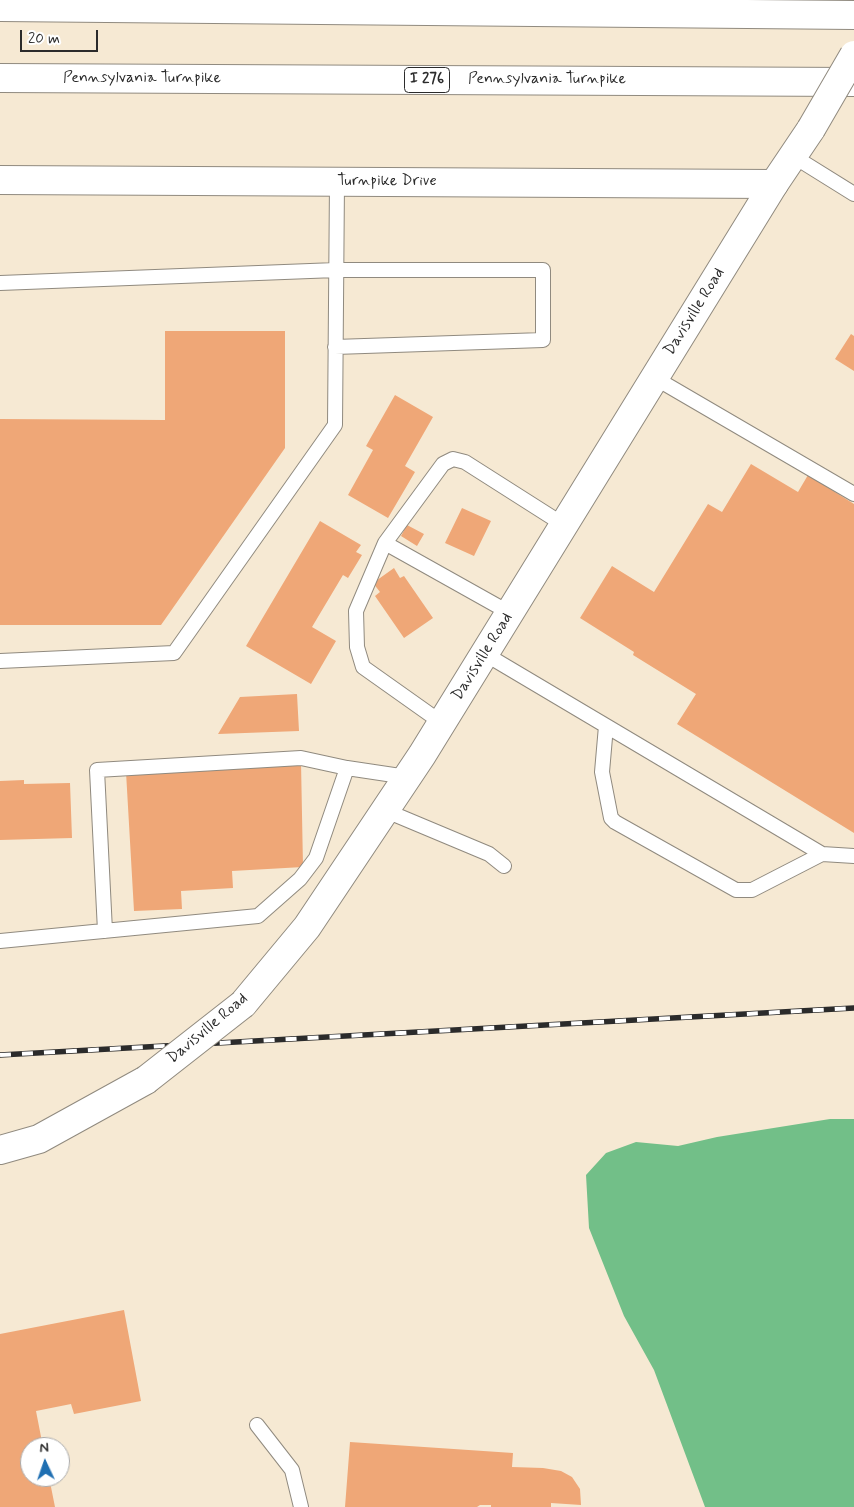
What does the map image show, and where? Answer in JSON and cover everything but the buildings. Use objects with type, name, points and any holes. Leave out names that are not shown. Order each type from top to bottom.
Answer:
[{"type":"main road","points":[[0,7],[854,15]]},
{"type":"main road","name":"Davisville Road","points":[[0,1150],[39,1139],[146,1080],[243,1004],[307,927],[442,724],[774,184],[811,129],[854,55]]},
{"type":"main road","name":"Pennsylvania Turnpike","points":[[0,78],[854,82]]},
{"type":"main road","name":"Turnpike Drive","points":[[0,180],[774,184]]},
{"type":"lane","points":[[793,156],[854,194]]},
{"type":"lane","points":[[0,661],[174,653],[335,425],[337,182]]},
{"type":"lane","points":[[0,283],[336,270],[543,270],[543,340],[336,347]]},
{"type":"lane","points":[[655,378],[854,494]]},
{"type":"lane","points":[[442,724],[363,667],[357,647],[356,611],[385,543],[442,464],[453,459],[464,462],[564,525]]},
{"type":"lane","points":[[385,543],[510,613]]},
{"type":"lane","points":[[485,654],[822,854],[854,856]]},
{"type":"lane","points":[[606,726],[602,772],[611,818],[615,822],[736,890],[752,890],[822,854]]},
{"type":"lane","points":[[105,931],[97,770],[301,758],[347,768],[406,777]]},
{"type":"lane","points":[[0,941],[258,916],[300,879],[316,858],[347,768]]},
{"type":"lane","points":[[384,810],[489,854],[504,866]]},
{"type":"lane","points":[[258,1425],[292,1470],[300,1507]]},
{"type":"green space","points":[[830,1119],[854,1119],[854,1507],[705,1507],[654,1370],[624,1316],[589,1228],[586,1175],[606,1153],[636,1142],[678,1146],[717,1137]]},
{"type":"railway","points":[[0,1055],[854,1008]]}]
